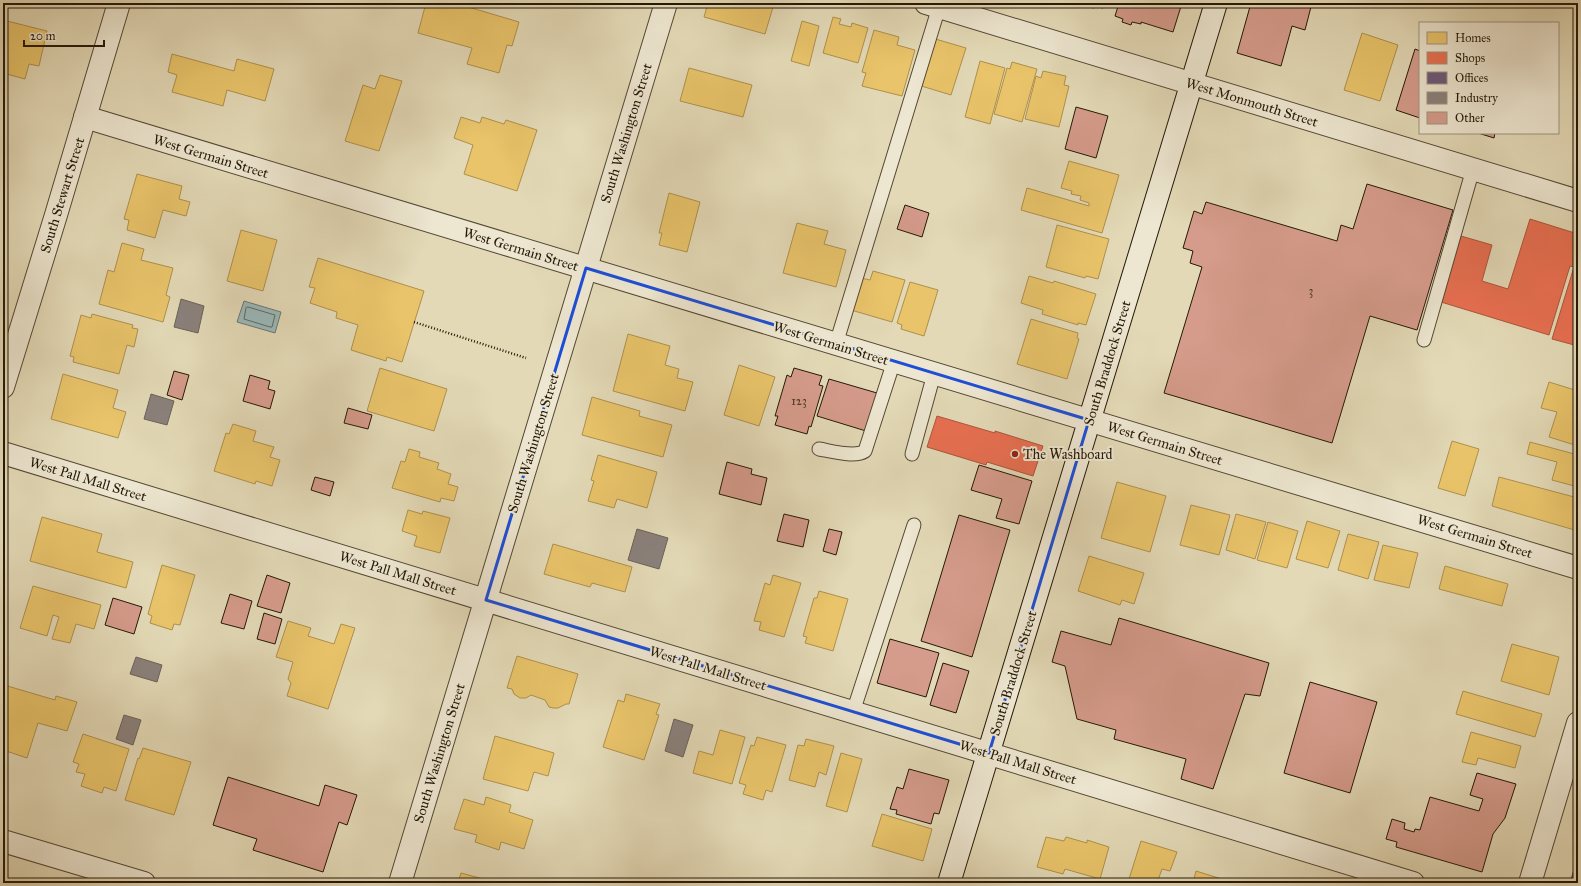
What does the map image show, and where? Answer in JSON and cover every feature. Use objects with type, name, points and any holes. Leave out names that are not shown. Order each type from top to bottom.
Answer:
[{"type":"street","name":"South Stewart Street","points":[[3,387],[119,3]]},
{"type":"street","name":"South Washington Street","points":[[400,883],[666,3]]},
{"type":"street","name":"South Braddock Street","points":[[949,883],[1216,3]]},
{"type":"street","name":"West Monmouth Street","points":[[933,5],[1578,201]]},
{"type":"street","name":"West Germain Street","points":[[85,117],[1578,568]]},
{"type":"street","name":"West Pall Mall Street","points":[[3,453],[1413,883]]},
{"type":"street","points":[[1530,883],[1578,723]]},
{"type":"street","points":[[3,841],[144,883]]},
{"type":"lane","points":[[836,344],[933,5]]},
{"type":"lane","points":[[1424,340],[1473,169]]},
{"type":"lane","points":[[819,449],[854,454],[861,454],[865,451],[894,361]]},
{"type":"lane","points":[[912,454],[934,374]]},
{"type":"lane","points":[[853,712],[914,525]]},
{"type":"path","points":[[414,322],[526,358]]},
{"type":"highlighted area","points":[[586,268],[1089,420],[989,753],[486,600]]},
{"type":"water","points":[[244,301],[281,312],[275,333],[237,322]]},
{"type":"building: Homes","points":[[426,3],[455,3],[519,22],[512,46],[507,45],[499,73],[467,64],[472,48],[418,33]]},
{"type":"building: Homes","points":[[708,3],[760,3],[773,7],[765,34],[704,17]]},
{"type":"building: Homes","points":[[833,17],[841,19],[839,24],[851,27],[852,23],[868,28],[858,63],[823,53]]},
{"type":"building: Homes","points":[[3,20],[47,31],[39,66],[29,64],[25,79],[3,73]]},
{"type":"building: Homes","points":[[802,21],[819,26],[809,66],[791,61]]},
{"type":"building: Homes","points":[[874,30],[899,37],[897,45],[915,50],[902,96],[862,86],[866,73],[862,72]]},
{"type":"building: Homes","points":[[1362,33],[1398,45],[1380,101],[1344,90]]},
{"type":"building: Homes","points":[[932,38],[966,48],[951,95],[918,85]]},
{"type":"building: Homes","points":[[172,54],[234,71],[237,59],[274,69],[265,101],[227,90],[223,106],[172,92],[177,75],[168,72]]},
{"type":"building: Homes","points":[[980,61],[1005,68],[990,124],[965,117]]},
{"type":"building: Homes","points":[[1012,62],[1037,69],[1022,122],[994,114],[1007,68],[1010,69]]},
{"type":"building: Homes","points":[[689,68],[752,85],[743,117],[680,101]]},
{"type":"building: Homes","points":[[1043,71],[1066,76],[1064,85],[1069,86],[1059,127],[1025,119],[1036,76],[1041,78]]},
{"type":"building: Homes","points":[[380,75],[402,81],[379,151],[345,141],[363,85],[375,89]]},
{"type":"building: Homes","points":[[461,117],[480,123],[482,117],[504,124],[506,120],[537,130],[517,191],[464,174],[473,145],[454,138]]},
{"type":"building: Homes","points":[[1069,161],[1119,175],[1102,233],[1021,210],[1027,188],[1089,206],[1089,203],[1080,200],[1081,196],[1071,194],[1072,191],[1061,188]]},
{"type":"building: Homes","points":[[137,174],[182,186],[179,199],[190,202],[186,216],[163,210],[155,238],[127,230],[129,220],[124,219]]},
{"type":"building: Homes","points":[[669,193],[700,202],[687,252],[659,245],[662,233],[659,233]]},
{"type":"building: Homes","points":[[797,223],[828,231],[824,244],[846,250],[836,287],[783,273]]},
{"type":"building: Homes","points":[[1057,225],[1109,239],[1098,279],[1086,276],[1085,278],[1046,267]]},
{"type":"building: Homes","points":[[241,230],[277,240],[263,291],[227,281]]},
{"type":"building: Homes","points":[[122,243],[144,249],[141,260],[173,268],[166,295],[170,297],[163,322],[99,304],[108,270],[114,272]]},
{"type":"building: Homes","points":[[318,258],[424,291],[402,362],[387,357],[386,361],[351,350],[358,325],[336,318],[337,312],[310,303],[315,288],[309,287]]},
{"type":"building: Homes","points":[[873,271],[905,280],[892,322],[851,310],[861,278],[870,280]]},
{"type":"building: Homes","points":[[1029,276],[1053,283],[1054,281],[1096,294],[1086,325],[1078,323],[1078,325],[1042,314],[1043,310],[1021,303]]},
{"type":"building: Homes","points":[[910,282],[938,290],[924,336],[901,329],[902,325],[897,323]]},
{"type":"building: Homes","points":[[92,314],[133,325],[132,328],[138,329],[134,347],[127,345],[119,374],[73,362],[74,357],[70,356],[81,315],[91,318]]},
{"type":"building: Homes","points":[[1031,319],[1078,333],[1077,338],[1079,339],[1067,379],[1017,364]]},
{"type":"building: Homes","points":[[628,334],[670,346],[665,365],[679,369],[677,378],[693,382],[685,411],[613,391]]},
{"type":"building: Homes","points":[[739,365],[775,377],[759,426],[724,415]]},
{"type":"building: Homes","points":[[380,368],[447,389],[434,431],[367,411]]},
{"type":"building: Homes","points":[[63,374],[118,390],[113,408],[126,412],[118,438],[51,419]]},
{"type":"building: Homes","points":[[1549,382],[1578,391],[1578,446],[1549,437],[1557,412],[1541,408]]},
{"type":"building: Homes","points":[[592,397],[640,411],[639,416],[672,425],[663,457],[582,435]]},
{"type":"building: Homes","points":[[233,424],[256,431],[253,441],[274,447],[270,457],[280,460],[272,486],[256,481],[255,484],[214,471],[226,433],[229,434]]},
{"type":"building: Homes","points":[[1452,441],[1479,449],[1465,496],[1438,488]]},
{"type":"building: Homes","points":[[1530,442],[1578,455],[1578,487],[1552,480],[1557,462],[1527,454]]},
{"type":"building: Homes","points":[[409,449],[420,452],[419,457],[439,463],[437,469],[451,474],[448,484],[458,487],[454,501],[441,498],[440,502],[392,488],[401,461],[405,462]]},
{"type":"building: Homes","points":[[598,455],[657,472],[647,508],[617,499],[614,508],[588,501],[594,481],[591,480]]},
{"type":"building: Homes","points":[[1499,477],[1578,498],[1578,531],[1492,506]]},
{"type":"building: Homes","points":[[1117,482],[1166,496],[1150,552],[1101,538]]},
{"type":"building: Homes","points":[[1191,505],[1230,515],[1219,555],[1180,545]]},
{"type":"building: Homes","points":[[408,510],[422,514],[423,511],[450,518],[440,553],[414,546],[417,536],[402,531]]},
{"type":"building: Homes","points":[[1236,514],[1266,522],[1255,559],[1226,550]]},
{"type":"building: Homes","points":[[42,517],[102,534],[97,552],[133,562],[126,588],[30,561]]},
{"type":"building: Homes","points":[[1307,521],[1340,531],[1328,568],[1296,559]]},
{"type":"building: Homes","points":[[1268,522],[1298,531],[1287,568],[1257,560]]},
{"type":"building: Homes","points":[[1348,534],[1379,542],[1368,579],[1338,570]]},
{"type":"building: Homes","points":[[553,544],[632,567],[625,592],[592,583],[590,587],[544,574]]},
{"type":"building: Homes","points":[[1383,545],[1418,553],[1409,588],[1374,580]]},
{"type":"building: Homes","points":[[1089,556],[1144,573],[1134,604],[1122,600],[1120,605],[1078,591]]},
{"type":"building: Homes","points":[[162,565],[195,575],[180,625],[174,624],[172,630],[150,623],[152,616],[148,614]]},
{"type":"building: Homes","points":[[1445,566],[1508,584],[1502,606],[1439,589]]},
{"type":"building: Homes","points":[[773,575],[801,583],[784,637],[759,630],[761,622],[754,621],[765,583],[770,585]]},
{"type":"building: Homes","points":[[33,586],[101,605],[94,629],[76,624],[70,643],[52,639],[59,617],[53,615],[47,636],[20,628]]},
{"type":"building: Homes","points":[[819,591],[848,599],[833,651],[805,643],[807,637],[803,636],[814,598],[817,598]]},
{"type":"building: Homes","points":[[288,621],[311,628],[308,636],[334,644],[341,624],[355,628],[328,709],[287,696],[291,683],[288,679],[293,662],[276,657]]},
{"type":"building: Homes","points":[[1512,644],[1559,657],[1549,695],[1501,681]]},
{"type":"building: Homes","points":[[517,656],[578,674],[569,704],[558,708],[549,707],[545,700],[531,695],[526,698],[520,698],[514,694],[512,689],[507,688]]},
{"type":"building: Homes","points":[[4,685],[55,700],[56,696],[77,702],[67,731],[38,723],[27,758],[3,750]]},
{"type":"building: Homes","points":[[1463,691],[1542,714],[1535,737],[1456,714]]},
{"type":"building: Homes","points":[[626,694],[660,704],[656,714],[659,715],[644,760],[603,747],[618,700],[624,702]]},
{"type":"building: Homes","points":[[720,730],[745,737],[732,784],[693,773],[699,751],[713,755]]},
{"type":"building: Homes","points":[[1471,732],[1521,746],[1515,768],[1478,758],[1476,765],[1462,762]]},
{"type":"building: Homes","points":[[83,734],[129,749],[116,791],[104,787],[102,793],[81,786],[85,774],[76,772],[79,764],[73,762]]},
{"type":"building: Homes","points":[[495,736],[554,753],[548,776],[534,772],[528,791],[483,779]]},
{"type":"building: Homes","points":[[757,737],[786,745],[772,792],[766,790],[763,800],[743,794],[746,785],[739,783],[751,745],[754,746]]},
{"type":"building: Homes","points":[[806,739],[834,746],[826,775],[819,772],[815,787],[789,780],[798,745],[804,746]]},
{"type":"building: Homes","points":[[143,748],[191,762],[174,815],[125,800],[138,758],[139,759]]},
{"type":"building: Homes","points":[[841,753],[862,759],[847,812],[826,806]]},
{"type":"building: Homes","points":[[486,797],[511,805],[509,812],[533,820],[524,849],[501,842],[499,850],[475,842],[477,835],[454,829],[464,799],[484,805]]},
{"type":"building: Homes","points":[[882,814],[932,829],[923,861],[872,846]]},
{"type":"building: Homes","points":[[1046,837],[1064,841],[1066,837],[1087,843],[1087,840],[1109,847],[1100,879],[1065,869],[1063,874],[1037,867]]},
{"type":"building: Homes","points":[[1141,841],[1177,852],[1170,871],[1162,869],[1157,883],[1143,883],[1129,879]]},
{"type":"building: Homes","points":[[1196,871],[1228,881],[1228,883],[1193,883]]},
{"type":"building: Homes","points":[[461,873],[498,883],[458,883]]},
{"type":"building: Shops","points":[[1530,219],[1578,234],[1578,346],[1552,339],[1574,267],[1570,266],[1549,335],[1441,302],[1461,236],[1492,245],[1482,281],[1508,289]]},
{"type":"building: Shops","points":[[937,416],[995,433],[995,431],[1043,446],[1033,476],[987,462],[986,465],[927,447]]},
{"type":"building: Offices","points":[[1578,856],[1578,883],[1570,883]]},
{"type":"building: Industry","points":[[181,299],[204,306],[198,333],[174,327]]},
{"type":"building: Industry","points":[[151,394],[174,401],[167,425],[144,419]]},
{"type":"building: Industry","points":[[637,529],[668,538],[659,569],[628,560]]},
{"type":"building: Industry","points":[[136,657],[162,665],[157,682],[130,674]]},
{"type":"building: Industry","points":[[124,715],[141,720],[133,745],[116,739]]},
{"type":"building: Industry","points":[[674,719],[693,725],[683,757],[665,751]]},
{"type":"building: Other","points":[[1076,3],[1105,3],[1103,8],[1095,6],[1094,8]]},
{"type":"building: Other","points":[[1119,3],[1182,3],[1173,32],[1141,22],[1141,24],[1132,22],[1131,25],[1122,22],[1123,19],[1115,16]]},
{"type":"building: Other","points":[[1251,3],[1312,3],[1305,30],[1292,26],[1281,66],[1237,53]]},
{"type":"building: Other","points":[[1415,49],[1419,51],[1419,118],[1396,110]]},
{"type":"building: Other","points":[[1076,107],[1108,116],[1096,158],[1065,149]]},
{"type":"building: Other","points":[[1481,134],[1495,134],[1494,138]]},
{"type":"building: Other","points":[[1367,184],[1453,210],[1417,330],[1370,316],[1332,443],[1164,393],[1202,267],[1190,263],[1193,251],[1183,248],[1194,211],[1202,214],[1206,202],[1337,241],[1341,225],[1353,229]]},
{"type":"building: Other","points":[[905,205],[929,213],[922,237],[897,229]]},
{"type":"building: Other","points":[[794,368],[822,376],[819,385],[823,386],[811,427],[809,426],[807,434],[775,425],[778,416],[775,416],[787,375],[791,377]]},
{"type":"building: Other","points":[[174,371],[189,375],[182,400],[167,395]]},
{"type":"building: Other","points":[[250,375],[270,381],[268,389],[275,391],[270,409],[243,401]]},
{"type":"building: Other","points":[[829,379],[877,393],[866,431],[817,416]]},
{"type":"building: Other","points":[[348,408],[372,415],[368,429],[344,423]]},
{"type":"building: Other","points":[[727,462],[752,469],[751,474],[767,478],[761,505],[719,494]]},
{"type":"building: Other","points":[[979,465],[1032,481],[1019,524],[996,518],[1002,499],[971,490]]},
{"type":"building: Other","points":[[315,477],[334,482],[330,496],[311,490]]},
{"type":"building: Other","points":[[784,514],[809,520],[803,547],[777,541]]},
{"type":"building: Other","points":[[959,515],[1010,530],[972,657],[921,641]]},
{"type":"building: Other","points":[[829,529],[842,532],[836,555],[823,551]]},
{"type":"building: Other","points":[[267,575],[290,583],[281,613],[257,606]]},
{"type":"building: Other","points":[[230,594],[252,601],[244,629],[221,623]]},
{"type":"building: Other","points":[[113,598],[142,607],[134,634],[105,625]]},
{"type":"building: Other","points":[[264,613],[282,619],[275,644],[257,639]]},
{"type":"building: Other","points":[[1119,618],[1269,663],[1260,696],[1245,694],[1213,789],[1181,779],[1186,759],[1114,739],[1116,730],[1077,719],[1065,666],[1052,662],[1061,631],[1111,645]]},
{"type":"building: Other","points":[[890,639],[939,653],[926,697],[877,683]]},
{"type":"building: Other","points":[[943,663],[969,671],[956,713],[930,705]]},
{"type":"building: Other","points":[[1310,682],[1377,702],[1350,793],[1284,773]]},
{"type":"building: Other","points":[[909,769],[949,780],[939,814],[934,813],[931,824],[896,814],[897,810],[890,809],[897,787],[903,789]]},
{"type":"building: Other","points":[[1477,773],[1516,784],[1505,818],[1493,834],[1482,872],[1396,847],[1397,842],[1386,839],[1392,819],[1405,823],[1404,829],[1414,832],[1415,829],[1420,830],[1430,797],[1479,811],[1483,799],[1470,795]]},
{"type":"building: Other","points":[[228,777],[319,806],[325,785],[357,795],[347,825],[339,822],[323,872],[253,850],[257,839],[213,825]]},
{"type":"place","name":"The Washboard","points":[[1015,454]]}]
